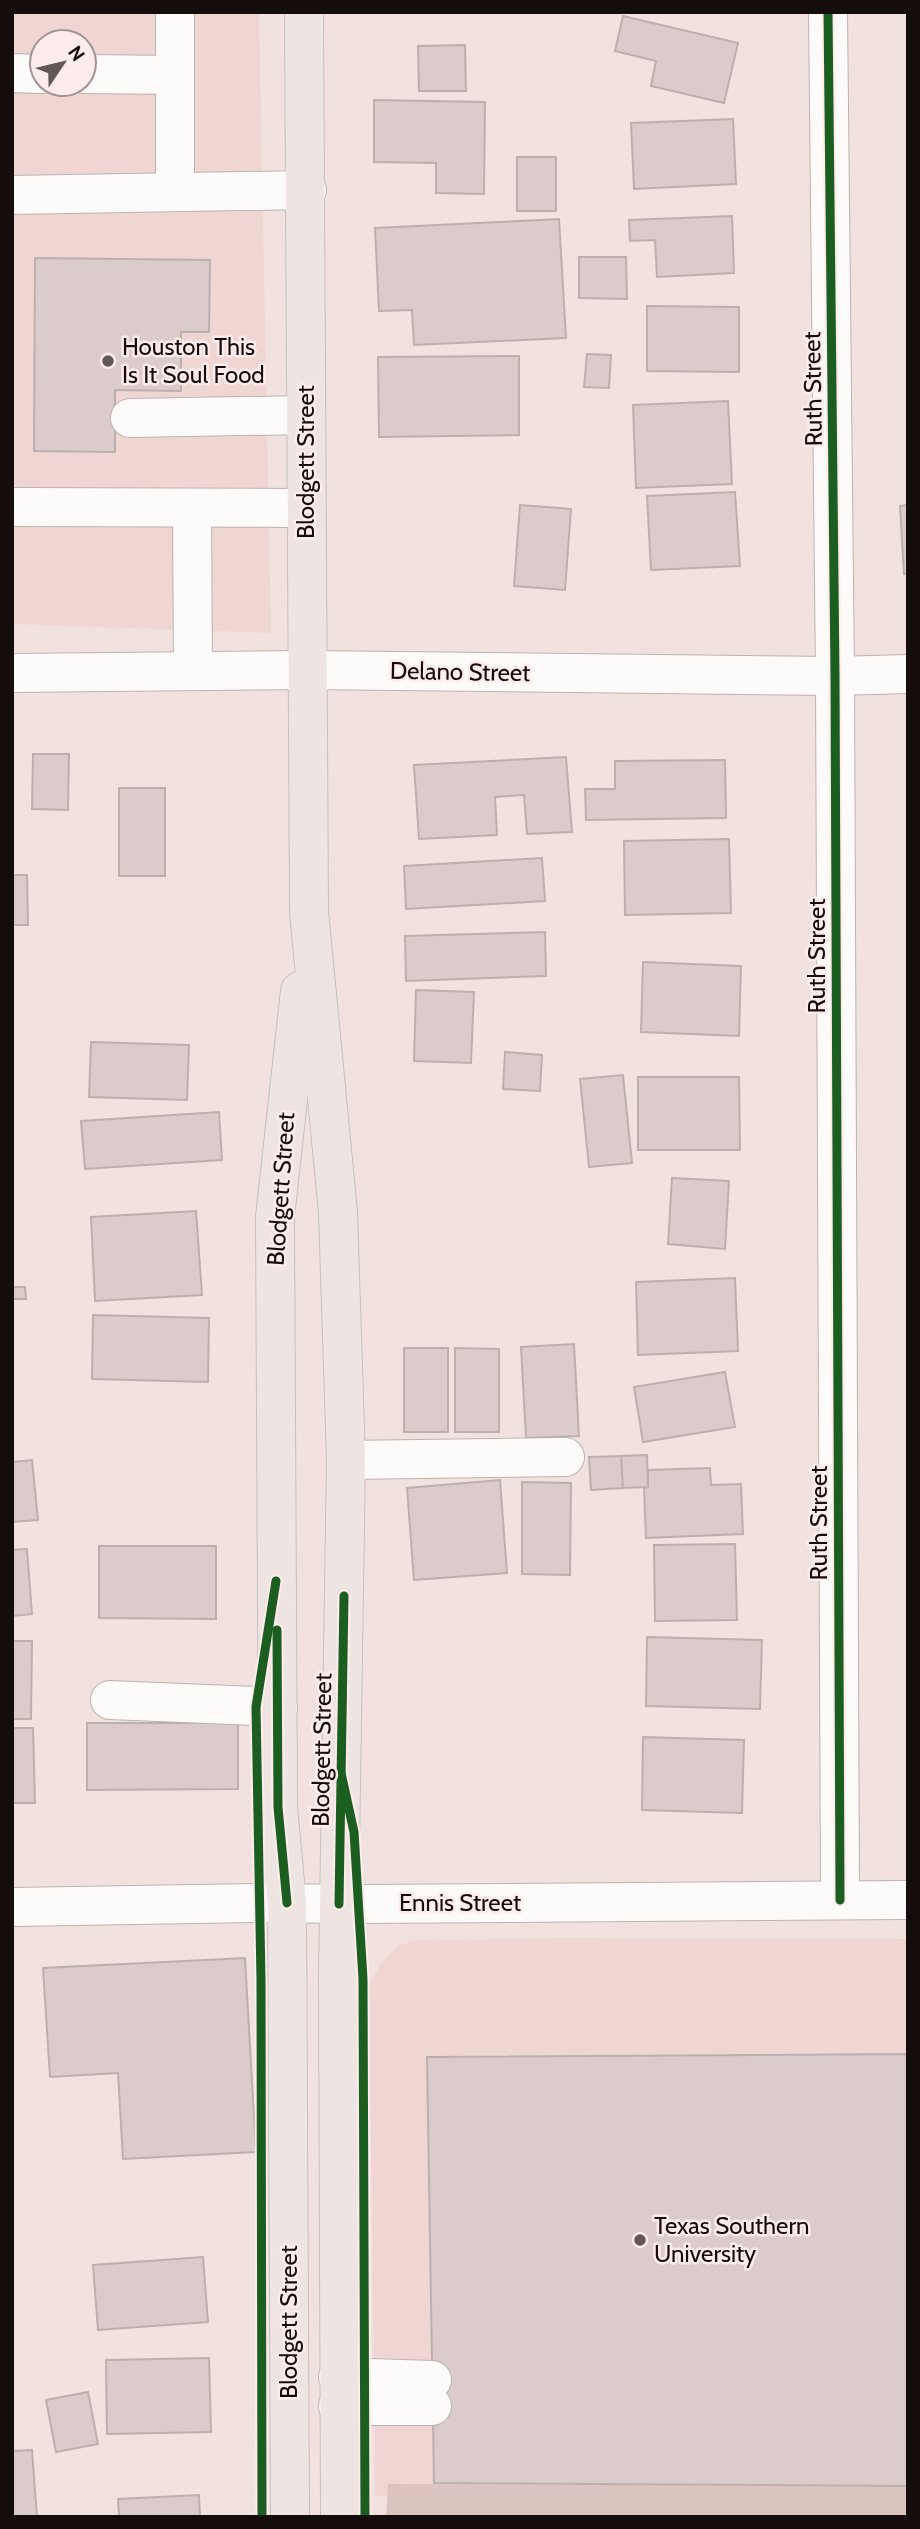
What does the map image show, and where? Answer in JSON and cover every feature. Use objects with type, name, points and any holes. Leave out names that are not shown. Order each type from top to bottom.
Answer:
[{"type":"main road","name":"Blodgett Street","points":[[304,12],[309,912],[338,1212],[346,1460],[339,1904],[340,2517]]},
{"type":"main road","name":"Blodgett Street","points":[[289,2517],[287,1903],[278,1807],[275,1217],[309,912]]},
{"type":"street","points":[[175,12],[175,192]]},
{"type":"street","name":"Ruth Street","points":[[828,12],[835,676],[840,1900]]},
{"type":"street","points":[[98,74],[175,75]]},
{"type":"street","points":[[12,195],[307,190]]},
{"type":"street","points":[[130,418],[306,415]]},
{"type":"street","points":[[12,507],[306,508]]},
{"type":"street","points":[[192,508],[193,671]]},
{"type":"street","name":"Delano Street","points":[[12,673],[306,670],[835,676],[908,674]]},
{"type":"street","points":[[346,1460],[565,1457]]},
{"type":"street","points":[[110,1700],[278,1707]]},
{"type":"street","name":"Ennis Street","points":[[12,1908],[287,1903],[908,1899]]},
{"type":"street","points":[[338,2392],[432,2393]]},
{"type":"shaded area","points":[[12,12],[259,12],[271,633],[12,624]]},
{"type":"shaded area","name":"Texas Southern University","points":[[531,1938],[908,1939],[908,2495],[375,2496],[369,1985],[381,1963],[398,1946],[412,1941]]},
{"type":"shaded area","points":[[388,2484],[908,2486],[908,2517],[386,2517]]},
{"type":"building","points":[[623,16],[738,43],[724,103],[651,86],[656,61],[615,51]]},
{"type":"building","points":[[465,45],[466,91],[419,91],[418,46]]},
{"type":"building","points":[[374,100],[485,102],[484,194],[436,193],[436,163],[374,162]]},
{"type":"building","points":[[733,119],[736,184],[634,189],[631,123]]},
{"type":"building","points":[[517,157],[556,157],[556,211],[517,211]]},
{"type":"building","points":[[732,216],[734,273],[657,277],[655,240],[630,241],[629,220]]},
{"type":"building","points":[[559,219],[566,338],[414,345],[412,310],[379,311],[375,228]]},
{"type":"building","points":[[579,257],[626,257],[627,299],[579,298]]},
{"type":"building","name":"Houston This Is It Soul Food","points":[[35,258],[210,260],[209,332],[181,332],[181,391],[115,390],[115,452],[34,451]]},
{"type":"building","points":[[647,306],[739,307],[739,372],[647,371]]},
{"type":"building","points":[[587,354],[611,355],[609,388],[584,387]]},
{"type":"building","points":[[519,356],[519,435],[379,437],[378,357]]},
{"type":"building","points":[[728,401],[732,484],[636,488],[633,405]]},
{"type":"building","points":[[735,492],[740,566],[651,570],[647,496]]},
{"type":"building","points":[[520,505],[571,509],[565,590],[514,586]]},
{"type":"building","points":[[908,505],[908,574],[904,574],[900,506]]},
{"type":"building","points":[[33,754],[69,754],[68,810],[32,809]]},
{"type":"building","points":[[566,757],[572,832],[527,834],[524,795],[495,797],[497,835],[419,839],[414,765]]},
{"type":"building","points":[[725,760],[726,818],[586,820],[585,789],[615,789],[615,761]]},
{"type":"building","points":[[119,788],[165,788],[165,876],[119,876]]},
{"type":"building","points":[[729,839],[731,913],[625,915],[624,841]]},
{"type":"building","points":[[542,858],[545,901],[406,909],[404,866]]},
{"type":"building","points":[[12,875],[27,875],[28,925],[12,925]]},
{"type":"building","points":[[545,932],[546,976],[406,981],[405,936]]},
{"type":"building","points":[[643,962],[741,966],[739,1036],[641,1032]]},
{"type":"building","points":[[416,990],[474,992],[471,1063],[414,1061]]},
{"type":"building","points":[[91,1042],[189,1045],[187,1100],[89,1097]]},
{"type":"building","points":[[505,1052],[542,1055],[540,1091],[503,1089]]},
{"type":"building","points":[[623,1075],[632,1163],[589,1167],[580,1079]]},
{"type":"building","points":[[638,1077],[739,1077],[740,1150],[638,1150]]},
{"type":"building","points":[[219,1112],[222,1160],[85,1169],[81,1121]]},
{"type":"building","points":[[672,1178],[729,1181],[725,1249],[668,1244]]},
{"type":"building","points":[[196,1211],[202,1295],[95,1301],[91,1217]]},
{"type":"building","points":[[735,1278],[738,1351],[638,1355],[636,1282]]},
{"type":"building","points":[[12,1287],[25,1287],[26,1299],[12,1299]]},
{"type":"building","points":[[93,1315],[209,1318],[208,1382],[92,1379]]},
{"type":"building","points":[[574,1344],[579,1436],[526,1438],[521,1347]]},
{"type":"building","points":[[404,1348],[448,1348],[448,1432],[404,1432]]},
{"type":"building","points":[[455,1348],[499,1349],[499,1432],[455,1432]]},
{"type":"building","points":[[725,1372],[735,1427],[643,1442],[634,1387]]},
{"type":"building","points":[[647,1455],[648,1487],[622,1488],[621,1456]]},
{"type":"building","points":[[621,1456],[623,1488],[591,1490],[589,1457]]},
{"type":"building","points":[[32,1460],[38,1520],[12,1522],[12,1462]]},
{"type":"building","points":[[710,1468],[711,1485],[741,1484],[743,1534],[646,1538],[644,1488],[648,1487],[648,1470]]},
{"type":"building","points":[[500,1480],[507,1573],[414,1580],[407,1488]]},
{"type":"building","points":[[522,1482],[571,1483],[570,1575],[522,1574]]},
{"type":"building","points":[[735,1544],[737,1620],[655,1621],[654,1545]]},
{"type":"building","points":[[99,1546],[216,1546],[216,1619],[99,1618]]},
{"type":"building","points":[[27,1549],[32,1614],[12,1616],[12,1550]]},
{"type":"building","points":[[647,1637],[762,1640],[760,1709],[646,1706]]},
{"type":"building","points":[[12,1641],[32,1641],[31,1719],[12,1719]]},
{"type":"building","points":[[87,1723],[238,1723],[238,1789],[87,1790]]},
{"type":"building","points":[[12,1728],[33,1728],[35,1803],[12,1803]]},
{"type":"building","points":[[643,1737],[744,1740],[742,1813],[642,1810]]},
{"type":"building","points":[[245,1958],[256,2152],[123,2159],[118,2073],[50,2077],[43,1968]]},
{"type":"building","name":"Texas Southern University","points":[[908,2054],[908,2486],[434,2483],[427,2057]]},
{"type":"building","points":[[203,2257],[208,2322],[98,2330],[93,2265]]},
{"type":"building","points":[[209,2358],[211,2432],[107,2434],[106,2360]]},
{"type":"building","points":[[88,2392],[98,2444],[56,2452],[46,2400]]},
{"type":"building","points":[[32,2450],[37,2517],[12,2517],[12,2451]]},
{"type":"building","points":[[199,2495],[200,2517],[119,2517],[118,2499]]},
{"type":"cycle path","points":[[828,12],[835,676],[840,1900]]},
{"type":"cycle path","points":[[262,2517],[261,1980],[256,1707],[276,1581]]},
{"type":"cycle path","points":[[339,1904],[344,1596]]},
{"type":"cycle path","points":[[277,1630],[278,1807],[287,1903]]},
{"type":"cycle path","points":[[341,1773],[354,1832],[363,1979],[365,2517]]},
{"type":"place","name":"Houston This Is It Soul Food","points":[[108,361]]},
{"type":"place","name":"Texas Southern University","points":[[640,2240]]}]
